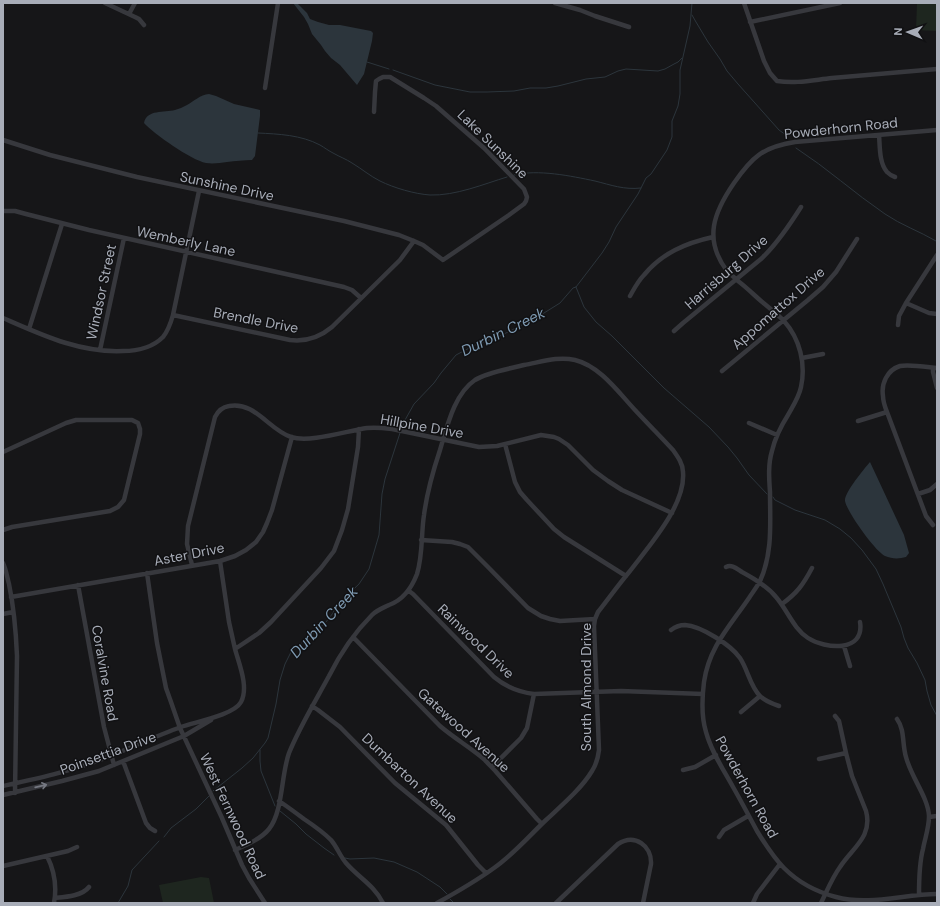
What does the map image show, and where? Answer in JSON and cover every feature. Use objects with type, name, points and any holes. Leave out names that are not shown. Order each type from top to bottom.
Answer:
[{"type":"street","points":[[105,3],[139,19],[144,25]]},
{"type":"street","points":[[130,14],[135,3]]},
{"type":"street","points":[[265,88],[278,3]]},
{"type":"street","points":[[555,3],[628,27]]},
{"type":"street","points":[[744,3],[764,60],[770,73],[777,81],[801,82],[830,78],[937,69]]},
{"type":"street","points":[[750,22],[840,3]]},
{"type":"street","name":"Lake Sunshine","points":[[374,112],[376,82],[383,77],[390,77],[424,98],[440,110],[484,148],[524,189],[526,193],[526,201],[519,208],[443,260]]},
{"type":"street","name":"Powderhorn Road","points":[[937,130],[795,142],[777,146],[755,157],[748,164],[722,202],[713,228],[713,237],[718,254],[728,272],[784,320],[800,349],[802,358],[802,381],[800,392],[777,436],[772,451],[770,466],[769,548],[766,564],[760,582],[719,639],[711,655],[704,680],[703,694],[704,727],[709,742],[748,816],[780,864],[803,883],[816,890],[836,897],[886,901],[919,895],[937,894]]},
{"type":"street","points":[[879,135],[880,153],[883,164],[887,172],[895,178]]},
{"type":"street","name":"Sunshine Drive","points":[[3,140],[50,155],[144,179],[360,225],[399,235],[423,245],[443,260]]},
{"type":"street","points":[[3,318],[29,330],[70,345],[100,350],[130,351],[152,345],[164,335],[173,315],[199,191]]},
{"type":"street","name":"Harrisburg Drive","points":[[674,331],[771,250],[784,234],[801,207]]},
{"type":"street","name":"Wemberly Lane","points":[[3,211],[15,211],[62,224],[344,287],[352,290],[361,298]]},
{"type":"street","points":[[29,330],[62,224]]},
{"type":"street","points":[[630,296],[644,275],[664,257],[676,249],[688,244],[713,237]]},
{"type":"street","name":"Windsor Street","points":[[100,350],[124,238]]},
{"type":"street","name":"Appomattox Drive","points":[[722,371],[816,294],[831,279],[857,239]]},
{"type":"street","name":"Brendle Drive","points":[[173,315],[290,340],[308,340],[328,331],[400,260],[414,241]]},
{"type":"street","points":[[898,325],[899,316],[906,302],[937,255]]},
{"type":"street","points":[[906,302],[937,314]]},
{"type":"street","points":[[802,358],[823,354]]},
{"type":"street","name":"South Almond Drive","points":[[408,591],[415,579],[418,568],[428,492],[443,440],[451,417],[460,398],[468,387],[477,379],[517,367],[546,361],[563,359],[578,361],[592,368],[610,382],[678,456],[682,465],[683,480],[672,513],[656,537],[598,612],[595,619],[599,750],[596,763],[588,776],[562,804],[508,857],[486,873],[437,903]]},
{"type":"street","points":[[933,525],[926,516],[887,412],[883,396],[884,382],[888,374],[900,366],[935,368],[933,372],[937,388]]},
{"type":"street","name":"Hillpine Drive","points":[[192,565],[187,544],[187,530],[213,422],[218,411],[226,407],[236,405],[249,408],[279,431],[292,437],[300,438],[310,438],[359,429],[377,428],[398,430],[479,447],[505,444],[541,435],[549,436],[559,439],[568,445],[593,470],[622,490],[672,513]]},
{"type":"street","points":[[858,422],[887,412]]},
{"type":"street","points":[[3,452],[66,423],[76,420],[132,420],[138,423],[140,429],[124,500],[118,507],[110,510],[3,530]]},
{"type":"street","points":[[749,423],[777,436]]},
{"type":"street","points":[[235,649],[259,633],[272,622],[322,568],[334,551],[348,509],[358,447],[359,429]]},
{"type":"street","name":"Aster Drive","points":[[11,597],[220,561],[235,556],[246,550],[256,542],[267,523],[292,437]]},
{"type":"street","points":[[505,444],[515,482],[520,492],[527,500],[554,529],[564,537],[626,576]]},
{"type":"street","points":[[918,494],[930,490],[937,484]]},
{"type":"street","points":[[421,540],[452,542],[468,547],[528,608],[541,616],[560,621],[595,619]]},
{"type":"street","name":"Poinsettia Drive","points":[[3,795],[83,776],[114,765],[184,736],[215,717],[236,707],[241,702],[244,697],[244,684],[229,622],[220,561]]},
{"type":"street","points":[[3,563],[11,597],[17,656],[15,793]]},
{"type":"street","points":[[726,567],[733,566],[760,582],[774,594],[782,604],[797,629],[817,643],[826,646],[844,646],[852,643],[860,631],[860,622]]},
{"type":"street","points":[[782,604],[800,589],[812,568]]},
{"type":"street","name":"West Fernwood Road","points":[[147,573],[157,643],[166,688],[180,728],[222,818],[235,850],[264,903]]},
{"type":"street","name":"Coralvine Road","points":[[78,585],[104,727],[114,765]]},
{"type":"street","points":[[235,850],[263,835],[273,822],[290,753],[312,706],[337,660],[353,637],[375,612],[396,602],[408,591]]},
{"type":"street","name":"Rainwood Drive","points":[[408,591],[413,594],[498,681],[516,691],[534,694],[637,691],[696,695],[703,694]]},
{"type":"street","points":[[3,614],[13,612]]},
{"type":"street","points":[[671,630],[676,626],[684,625],[719,639],[733,650],[740,658],[760,696],[772,704],[779,706]]},
{"type":"street","name":"Gatewood Avenue","points":[[353,637],[440,726],[492,767],[542,824]]},
{"type":"street","points":[[844,646],[850,666]]},
{"type":"street","points":[[492,767],[525,733],[534,694]]},
{"type":"street","points":[[741,712],[760,696]]},
{"type":"street","name":"Dumbarton Avenue","points":[[312,706],[340,727],[395,783],[446,825],[486,873]]},
{"type":"street","points":[[821,903],[840,867],[864,836],[868,824],[866,811],[852,776],[840,721],[835,716]]},
{"type":"street","name":"Poinsettia Drive","points":[[3,786],[90,764],[180,728],[215,717]]},
{"type":"street","points":[[897,719],[902,728],[904,748],[908,764],[927,806],[929,817],[921,860],[919,895]]},
{"type":"street","points":[[819,759],[846,753]]},
{"type":"street","points":[[683,770],[695,767],[716,755]]},
{"type":"street","points":[[123,761],[146,822],[150,828],[155,831]]},
{"type":"street","points":[[279,802],[287,806],[330,839],[346,863],[372,887],[384,903]]},
{"type":"street","points":[[719,837],[724,830],[748,816]]},
{"type":"street","points":[[929,817],[937,816]]},
{"type":"street","points":[[556,903],[618,844],[631,840],[640,842],[644,845],[651,858],[643,903]]},
{"type":"street","points":[[3,866],[68,851],[77,847]]},
{"type":"street","points":[[47,856],[52,866],[55,881],[55,901],[81,893],[89,887]]},
{"type":"street","points":[[753,903],[757,894],[780,864]]},
{"type":"shaded area","points":[[293,3],[297,3],[307,13],[310,19],[318,22],[371,31],[373,33],[364,74],[357,85],[340,65],[325,51],[312,34],[304,17]]},
{"type":"shaded area","points":[[917,3],[937,3],[937,31],[916,30]]},
{"type":"shaded area","points":[[209,94],[234,104],[260,110],[255,156],[252,160],[214,163],[199,161],[173,146],[144,123],[149,115],[156,112],[178,109],[200,97]]},
{"type":"shaded area","points":[[870,462],[904,535],[909,553],[906,557],[893,558],[880,553],[862,531],[845,501],[855,481]]},
{"type":"shaded area","points":[[201,877],[209,878],[214,903],[163,903],[159,885]]},
{"type":"waterway","name":"Durbin Creek","points":[[402,428],[414,404],[434,383],[456,355],[475,345],[500,336],[560,303],[573,288],[576,287],[602,253],[646,178],[651,174],[667,150],[672,137],[672,121],[678,106],[680,94],[680,70],[690,26],[692,3]]},
{"type":"waterway","points":[[692,15],[727,71],[779,130],[786,135]]},
{"type":"waterway","points":[[393,70],[435,85],[470,92],[514,91],[530,88],[546,88],[586,79],[605,77],[626,69],[658,71],[678,62],[682,58]]},
{"type":"waterway","points":[[367,62],[389,69]]},
{"type":"waterway","points":[[258,133],[305,139],[320,145],[386,184],[418,193],[430,195],[449,194],[507,177]]},
{"type":"waterway","points":[[796,148],[885,214],[936,241]]},
{"type":"waterway","points":[[514,175],[523,173],[565,175],[623,188],[641,188]]},
{"type":"waterway","points":[[576,287],[584,307],[596,322],[664,388],[709,427],[728,447],[749,475],[767,494]]},
{"type":"waterway","name":"Durbin Creek","points":[[213,791],[253,758],[268,738],[280,680],[291,652],[326,622],[336,606],[359,584],[369,569],[379,535],[382,494],[385,479],[400,433]]},
{"type":"waterway","points":[[773,497],[775,500],[795,510],[825,520],[840,529],[862,550],[876,569],[883,584],[908,648],[925,680],[931,705],[937,716]]},
{"type":"waterway","points":[[260,750],[261,771],[275,806]]},
{"type":"waterway","name":"Durbin Creek","points":[[164,837],[171,828],[196,809],[209,796]]},
{"type":"waterway","points":[[280,811],[306,834],[334,855]]},
{"type":"waterway","name":"Durbin Creek","points":[[118,903],[128,886],[132,870],[159,841]]},
{"type":"waterway","points":[[345,858],[374,858],[394,862],[417,872],[440,887],[447,894]]},
{"type":"waterway","points":[[450,899],[454,903]]}]
